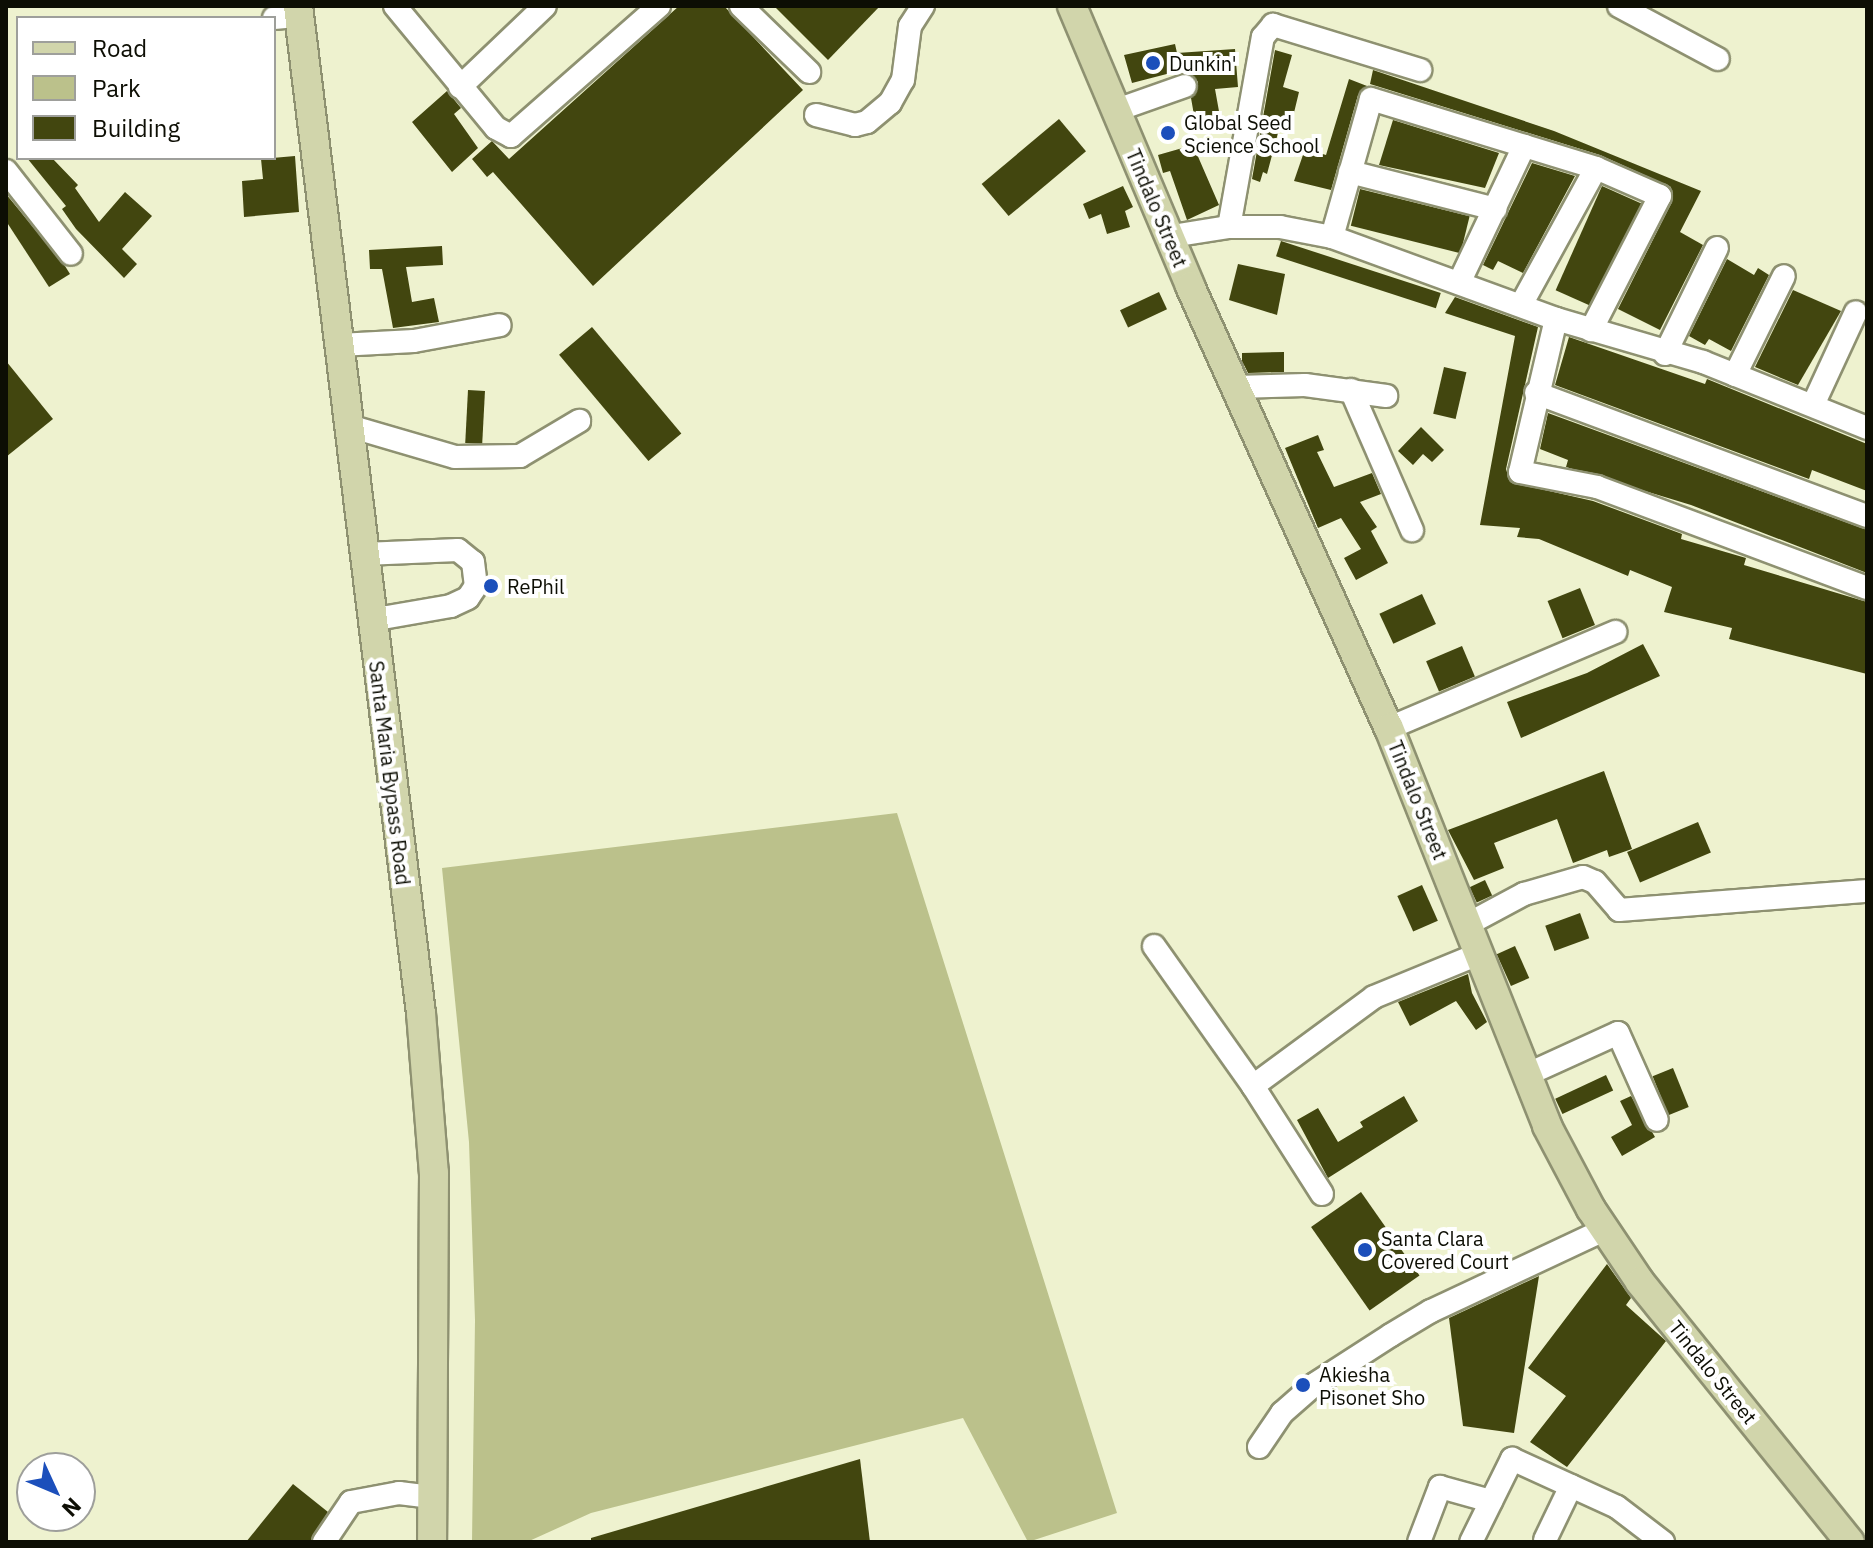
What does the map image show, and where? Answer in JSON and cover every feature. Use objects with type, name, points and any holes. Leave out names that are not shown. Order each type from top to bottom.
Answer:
[{"type":"main road","name":"Tindalo Street","points":[[1072,6],[1114,111],[1389,728],[1526,1075],[1604,1230],[1850,1542]]},
{"type":"main road","name":"Santa Maria Bypass Road","points":[[290,14],[339,345],[421,1013],[434,1173],[432,1542]]},
{"type":"street","points":[[395,6],[496,128],[511,136],[659,6]]},
{"type":"street","points":[[460,87],[545,6]]},
{"type":"street","points":[[741,6],[809,72]]},
{"type":"street","points":[[816,115],[855,125],[890,103],[903,80],[910,26],[923,6]]},
{"type":"street","points":[[1619,6],[1718,59]]},
{"type":"street","points":[[1229,227],[1263,37],[1273,25],[1420,70]]},
{"type":"street","points":[[1114,111],[1185,86]]},
{"type":"street","points":[[1332,237],[1371,99],[1596,168],[1660,196],[1591,330]]},
{"type":"street","points":[[1459,283],[1524,146]]},
{"type":"street","points":[[1521,305],[1596,168]]},
{"type":"street","points":[[6,171],[71,254]]},
{"type":"street","points":[[1350,172],[1495,209]]},
{"type":"street","points":[[1172,236],[1229,227],[1280,227],[1332,237],[1556,319],[1735,375],[1867,428]]},
{"type":"street","points":[[1665,354],[1717,248]]},
{"type":"street","points":[[1735,375],[1784,276]]},
{"type":"street","points":[[1813,405],[1856,312]]},
{"type":"street","points":[[1556,319],[1536,393],[1520,472],[1597,487],[1867,588]]},
{"type":"street","points":[[339,345],[414,341],[500,325]]},
{"type":"street","points":[[1237,387],[1351,390],[1386,396]]},
{"type":"street","points":[[1351,390],[1412,530]]},
{"type":"street","points":[[1536,393],[1867,516]]},
{"type":"street","points":[[349,426],[455,457],[520,456],[579,421]]},
{"type":"street","points":[[364,554],[458,550],[473,562],[476,586],[451,606],[371,620]]},
{"type":"street","points":[[1389,728],[1615,632]]},
{"type":"street","points":[[1468,924],[1524,894],[1583,877],[1595,882],[1619,910],[1867,891]]},
{"type":"street","points":[[1154,946],[1253,1086],[1322,1194]]},
{"type":"street","points":[[1253,1086],[1374,997],[1479,954]]},
{"type":"street","points":[[1526,1075],[1618,1033],[1657,1120]]},
{"type":"street","points":[[1259,1447],[1282,1413],[1315,1384],[1391,1335],[1431,1311],[1604,1230]]},
{"type":"street","points":[[1471,1542],[1512,1459],[1617,1507],[1663,1542]]},
{"type":"street","points":[[1545,1540],[1571,1486]]},
{"type":"street","points":[[1419,1542],[1440,1487],[1491,1501]]},
{"type":"street","points":[[324,1542],[351,1502],[399,1493],[434,1497]]},
{"type":"green space","points":[[897,813],[1117,1513],[1028,1542],[963,1418],[591,1513],[527,1542],[472,1542],[475,1320],[469,1142],[442,868]]},
{"type":"building","points":[[679,6],[724,6],[803,90],[593,286],[493,172],[487,177],[472,159],[492,141],[509,159]]},
{"type":"building","points":[[774,6],[880,6],[828,60]]},
{"type":"building","points":[[1175,44],[1177,53],[1235,49],[1238,87],[1215,89],[1222,128],[1197,132],[1191,98],[1198,82],[1186,69],[1132,83],[1124,55]]},
{"type":"building","points":[[1275,50],[1292,55],[1283,87],[1299,92],[1292,121],[1282,118],[1267,174],[1263,172],[1260,182],[1252,179]]},
{"type":"building","points":[[1373,70],[1554,131],[1701,191],[1680,232],[1703,245],[1660,330],[1618,309],[1672,202],[1671,187],[1600,155],[1370,84]]},
{"type":"building","points":[[1349,79],[1367,86],[1358,95],[1331,190],[1294,181],[1305,149],[1326,155]]},
{"type":"building","points":[[447,91],[461,108],[454,114],[478,148],[452,172],[412,122]]},
{"type":"building","points":[[1059,119],[1086,151],[1009,216],[982,184]]},
{"type":"building","points":[[1393,120],[1499,153],[1485,188],[1379,165]]},
{"type":"building","points":[[1193,145],[1219,205],[1187,220],[1170,171],[1163,173],[1158,155]]},
{"type":"building","points":[[295,156],[299,212],[244,217],[242,181],[263,179],[261,160]]},
{"type":"building","points":[[29,160],[54,160],[78,185],[75,188],[99,222],[125,192],[152,216],[122,249],[137,264],[124,278],[76,229],[62,209],[66,206]]},
{"type":"building","points":[[1532,163],[1575,176],[1523,273],[1498,261],[1493,270],[1483,265]]},
{"type":"building","points":[[1123,186],[1133,207],[1125,211],[1130,227],[1107,234],[1101,214],[1089,219],[1083,204]]},
{"type":"building","points":[[1602,186],[1641,203],[1595,308],[1556,290]]},
{"type":"building","points":[[1360,189],[1470,216],[1460,253],[1351,226]]},
{"type":"building","points":[[6,194],[70,274],[49,287],[6,221]]},
{"type":"building","points":[[1281,241],[1441,293],[1436,308],[1276,256]]},
{"type":"building","points":[[442,246],[443,265],[406,267],[412,302],[434,298],[439,322],[393,328],[382,269],[370,269],[369,250]]},
{"type":"building","points":[[1727,259],[1754,275],[1758,268],[1769,275],[1731,351],[1709,339],[1705,345],[1689,336]]},
{"type":"building","points":[[1238,264],[1285,274],[1277,315],[1229,300]]},
{"type":"building","points":[[1793,290],[1841,311],[1798,385],[1755,367]]},
{"type":"building","points":[[1159,292],[1167,309],[1128,327],[1120,310]]},
{"type":"building","points":[[1455,297],[1538,327],[1506,469],[1510,482],[1593,501],[1682,534],[1681,539],[1746,558],[1744,565],[1867,602],[1867,674],[1729,639],[1732,628],[1664,612],[1672,587],[1630,570],[1628,576],[1539,539],[1517,537],[1520,528],[1480,525],[1515,336],[1445,313]]},
{"type":"building","points":[[592,327],[681,433],[648,461],[559,355]]},
{"type":"building","points":[[1569,337],[1705,384],[1707,379],[1867,444],[1867,491],[1812,470],[1809,479],[1555,385]]},
{"type":"building","points":[[1284,352],[1284,372],[1248,373],[1242,361],[1242,353]]},
{"type":"building","points":[[6,361],[53,419],[6,457]]},
{"type":"building","points":[[1444,367],[1466,372],[1456,419],[1433,414]]},
{"type":"building","points":[[468,390],[485,391],[482,444],[465,443]]},
{"type":"building","points":[[1548,413],[1867,530],[1867,573],[1691,505],[1566,467],[1568,460],[1540,449]]},
{"type":"building","points":[[1421,427],[1444,450],[1432,462],[1423,454],[1413,465],[1398,451]]},
{"type":"building","points":[[1318,435],[1324,450],[1317,452],[1334,487],[1372,473],[1381,494],[1360,502],[1377,527],[1371,531],[1388,563],[1356,580],[1344,558],[1361,549],[1341,518],[1318,528],[1285,448]]},
{"type":"building","points":[[1580,588],[1595,625],[1563,638],[1548,601]]},
{"type":"building","points":[[1422,594],[1436,624],[1393,644],[1379,614]]},
{"type":"building","points":[[1643,644],[1660,676],[1521,738],[1507,702],[1587,673]]},
{"type":"building","points":[[1462,646],[1475,676],[1439,692],[1426,661]]},
{"type":"building","points":[[1604,771],[1632,849],[1609,857],[1607,850],[1573,863],[1557,819],[1494,843],[1504,868],[1474,880],[1448,830]]},
{"type":"building","points":[[1698,822],[1711,852],[1640,882],[1627,852]]},
{"type":"building","points":[[1485,880],[1492,895],[1477,903],[1470,887]]},
{"type":"building","points":[[1422,885],[1438,921],[1413,932],[1397,896]]},
{"type":"building","points":[[1580,913],[1589,938],[1554,951],[1545,926]]},
{"type":"building","points":[[1515,946],[1529,978],[1511,986],[1497,954]]},
{"type":"building","points":[[1468,974],[1472,993],[1487,1022],[1476,1030],[1456,1001],[1410,1026],[1398,1002]]},
{"type":"building","points":[[1673,1068],[1689,1107],[1668,1115],[1653,1076]]},
{"type":"building","points":[[1606,1075],[1613,1090],[1562,1114],[1555,1099]]},
{"type":"building","points":[[1404,1096],[1418,1121],[1328,1178],[1297,1120],[1318,1108],[1338,1142],[1363,1127],[1360,1122]]},
{"type":"building","points":[[1631,1096],[1655,1137],[1622,1156],[1611,1137],[1632,1125],[1620,1101]]},
{"type":"building","name":"Santa Clara Covered Court","points":[[1361,1192],[1420,1276],[1370,1311],[1311,1227]]},
{"type":"building","points":[[1607,1264],[1631,1298],[1626,1305],[1666,1341],[1567,1467],[1530,1442],[1566,1396],[1528,1368]]},
{"type":"building","points":[[1539,1276],[1514,1433],[1463,1426],[1449,1318]]},
{"type":"building","points":[[860,1459],[870,1542],[591,1542],[591,1538]]},
{"type":"building","points":[[293,1484],[328,1512],[310,1542],[246,1542]]},
{"type":"place","name":"Dunkin'","points":[[1153,63]]},
{"type":"place","name":"Global Seed Science School","points":[[1168,133]]},
{"type":"place","name":"RePhil","points":[[491,586]]},
{"type":"place","name":"Santa Clara Covered Court","points":[[1365,1250]]},
{"type":"place","name":"Akiesha Pisonet Sho","points":[[1303,1385]]}]
